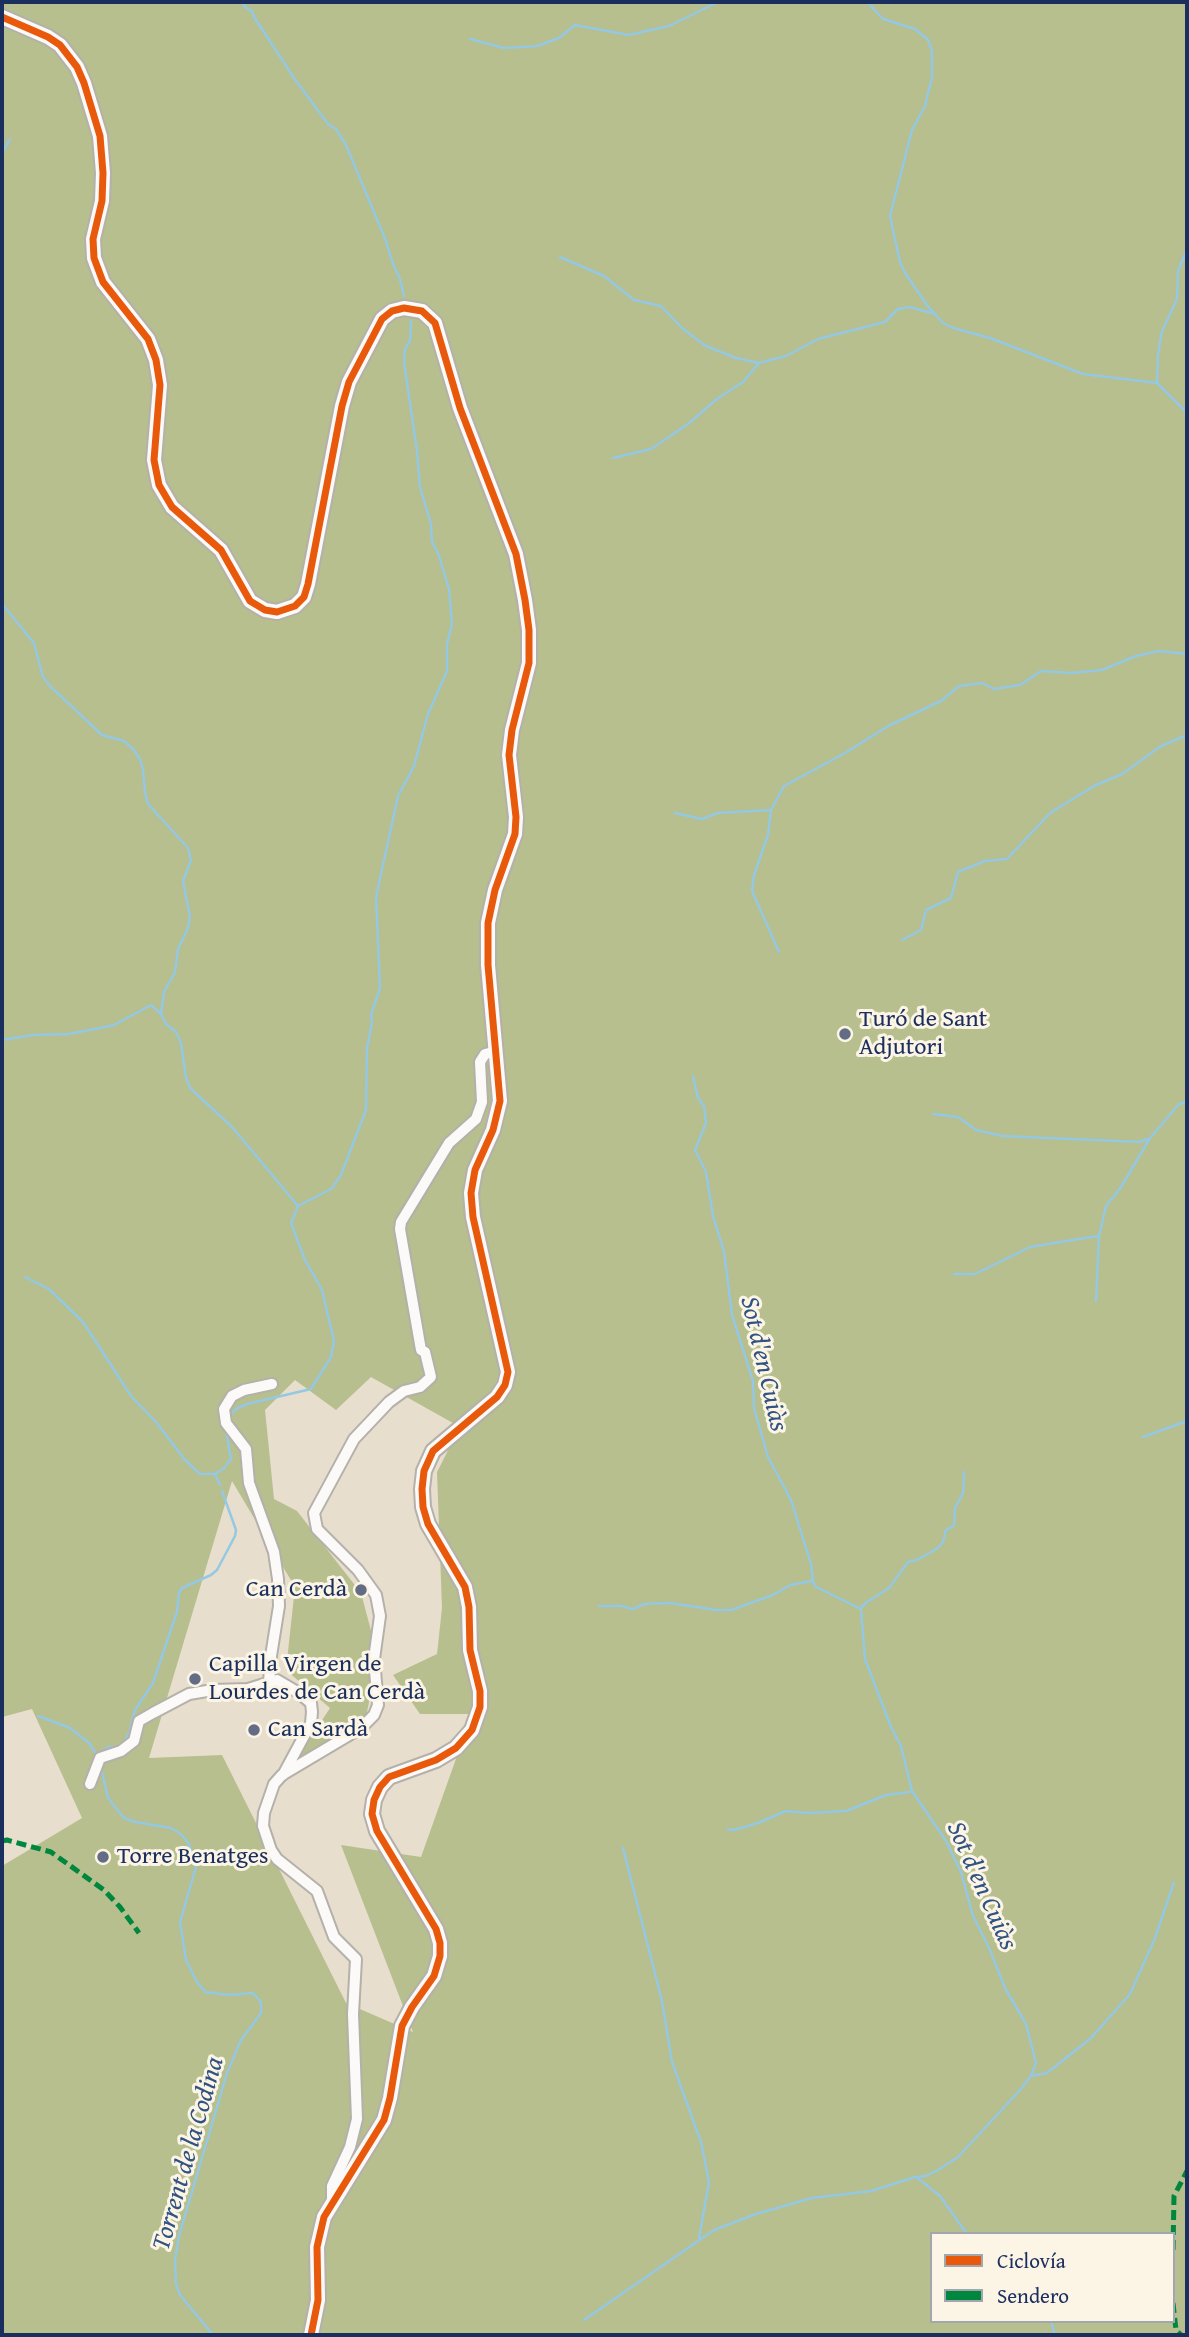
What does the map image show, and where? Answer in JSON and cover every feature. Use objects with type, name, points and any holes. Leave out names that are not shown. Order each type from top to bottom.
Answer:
[{"type":"street","points":[[2,17],[48,37],[60,45],[78,67],[100,136],[102,201],[93,239],[94,258],[103,282],[144,333],[156,360],[160,385],[155,460],[159,485],[172,507],[221,550],[245,594],[255,605],[271,611],[283,611],[300,602],[307,591],[342,406],[349,382],[378,324],[387,315],[404,308],[422,311],[435,323],[460,408],[516,554],[529,630],[529,663],[510,742],[509,763],[516,817],[515,834],[495,890],[488,923],[488,965],[501,1091],[499,1111],[475,1170],[471,1193],[507,1361],[507,1378],[503,1389],[492,1402],[433,1451],[426,1463],[422,1489],[428,1524],[466,1587],[470,1650],[480,1691],[480,1707],[472,1730],[456,1748],[443,1757],[389,1777],[374,1800],[374,1824],[436,1930],[440,1956],[434,1976],[402,2026],[384,2120],[321,2223],[317,2247],[318,2300],[312,2335]]},
{"type":"street","points":[[282,1775],[361,1728],[374,1715],[378,1705],[374,1659],[380,1616],[376,1595],[363,1576],[317,1529],[314,1513],[354,1439],[389,1402],[404,1391],[420,1387],[431,1377],[425,1352],[421,1350],[401,1222],[449,1143],[476,1119],[483,1093],[480,1062],[485,1054],[497,1051]]},
{"type":"street","points":[[270,1682],[279,1606],[274,1552],[249,1483],[246,1449],[226,1423],[224,1409],[232,1396],[272,1384]]},
{"type":"street","points":[[90,1784],[100,1758],[121,1751],[134,1741],[139,1721],[189,1694],[248,1689],[276,1680],[311,1703],[311,1723],[282,1775],[274,1784],[264,1812],[263,1826],[266,1840],[277,1859],[317,1891],[334,1937],[356,1959],[353,2014],[357,2119],[350,2147],[332,2186],[332,2202]]},
{"type":"green space","points":[[2,2],[1187,2],[1187,2335],[2,2335],[2,1866],[82,1818],[32,1709],[2,1717]],"holes":[[[371,1377],[460,1427],[437,1472],[442,1608],[437,1654],[393,1675],[420,1714],[472,1714],[421,1857],[341,1845],[413,2032],[346,2003],[222,1755],[149,1758],[232,1481],[295,1587],[286,1670],[330,1708],[293,1765],[365,1722],[378,1657],[361,1593],[297,1511],[274,1499],[265,1410],[295,1380],[336,1410]]]},
{"type":"waterway","points":[[242,2],[252,11],[294,78],[346,145],[386,241],[404,296]]},
{"type":"waterway","points":[[470,39],[504,48],[537,46],[559,38],[575,25],[629,35],[669,26],[718,2]]},
{"type":"waterway","points":[[867,2],[883,19],[915,29],[928,40],[932,51],[932,77],[925,106],[912,130],[890,216],[900,262],[927,305],[943,323],[953,328],[990,338],[1083,374],[1157,383],[1187,413]]},
{"type":"waterway","points":[[2,153],[10,139]]},
{"type":"waterway","points":[[1157,383],[1162,331],[1177,299],[1178,271],[1187,249]]},
{"type":"waterway","points":[[560,257],[604,276],[634,300],[661,306],[683,329],[706,346],[736,358],[759,363],[786,356],[818,339],[885,322],[898,309],[910,307],[935,314]]},
{"type":"waterway","points":[[298,1206],[331,1189],[341,1175],[366,1110],[367,1048],[371,1015],[380,988],[376,897],[398,796],[414,766],[428,714],[447,671],[447,644],[452,624],[449,589],[432,542],[431,524],[420,487],[404,362],[405,349],[410,341],[411,321]]},
{"type":"waterway","points":[[613,458],[651,449],[743,382],[759,363]]},
{"type":"waterway","points":[[2,499],[2,523]]},
{"type":"waterway","points":[[2,604],[34,643],[43,677],[50,686],[102,735],[124,741],[133,749],[140,759],[148,804],[188,848],[191,860],[183,881],[190,917],[178,949],[175,972],[164,992],[161,1014],[166,1024],[176,1032],[181,1043],[190,1088],[233,1128],[298,1206]]},
{"type":"waterway","points":[[779,952],[752,891],[754,875],[768,835],[771,810],[784,786],[890,725],[941,701],[959,686],[982,683],[994,689],[1020,685],[1041,671],[1071,673],[1102,670],[1136,656],[1159,651],[1187,654]]},
{"type":"waterway","points":[[902,940],[921,930],[926,910],[951,898],[958,872],[985,861],[1007,859],[1050,813],[1094,786],[1122,774],[1161,746],[1187,735]]},
{"type":"waterway","points":[[675,813],[702,819],[717,813],[771,810]]},
{"type":"waterway","points":[[2,1040],[33,1035],[68,1034],[114,1025],[151,1005],[160,1013]]},
{"type":"waterway","name":"Sot d'en Cuiàs","points":[[584,2320],[714,2230],[756,2214],[812,2198],[871,2191],[926,2176],[938,2170],[958,2157],[1020,2090],[1031,2076],[1036,2063],[1026,2024],[1005,1988],[973,1916],[961,1872],[946,1841],[912,1791],[901,1746],[865,1659],[861,1609],[816,1587],[791,1500],[768,1457],[754,1408],[753,1381],[732,1315],[724,1252],[713,1216],[706,1172],[695,1150],[706,1123],[704,1106],[698,1098],[693,1076]]},
{"type":"waterway","points":[[1096,1301],[1099,1236],[1106,1206],[1121,1187],[1150,1138],[1179,1104],[1187,1102]]},
{"type":"waterway","points":[[933,1114],[958,1117],[976,1130],[1003,1136],[1140,1142],[1147,1139]]},
{"type":"waterway","points":[[229,1417],[236,1409],[247,1404],[311,1389],[331,1357],[334,1341],[322,1290],[305,1260],[291,1223],[298,1206]]},
{"type":"waterway","points":[[954,1274],[975,1274],[1030,1247],[1098,1236]]},
{"type":"waterway","points":[[25,1277],[49,1289],[83,1322],[131,1396],[156,1422],[185,1460],[200,1474],[215,1474]]},
{"type":"waterway","points":[[1143,1437],[1187,1421]]},
{"type":"waterway","points":[[215,1474],[231,1459],[226,1430]]},
{"type":"waterway","points":[[861,1608],[889,1588],[908,1562],[917,1560],[943,1542],[946,1530],[954,1526],[955,1508],[963,1493],[964,1472]]},
{"type":"waterway","points":[[215,1474],[220,1485]]},
{"type":"waterway","points":[[123,1744],[135,1710],[153,1683],[177,1612],[179,1593],[182,1588],[217,1570],[235,1536],[236,1530],[222,1491]]},
{"type":"waterway","points":[[599,1606],[633,1609],[644,1604],[670,1603],[731,1610],[773,1595],[790,1585],[812,1581]]},
{"type":"waterway","points":[[38,1716],[70,1728],[89,1743],[97,1755]]},
{"type":"waterway","points":[[98,1754],[108,1747],[117,1747]]},
{"type":"waterway","name":"Torrent de la Codina","points":[[101,1768],[108,1798],[124,1818],[171,1828],[181,1834],[189,1844],[196,1867],[180,1922],[186,1960],[197,1982],[205,1992],[229,1995],[253,1993],[261,2002],[261,2013],[241,2040],[227,2073],[179,2236],[175,2260],[176,2284],[180,2295],[213,2335]]},
{"type":"waterway","points":[[728,1829],[734,1830],[758,1823],[786,1811],[846,1811],[886,1795],[910,1792]]},
{"type":"waterway","points":[[623,1848],[662,2001],[672,2062],[701,2142],[709,2182],[699,2238]]},
{"type":"waterway","points":[[1031,2076],[1047,2073],[1091,2038],[1130,1994],[1155,1938],[1174,1882]]},
{"type":"waterway","points":[[916,2177],[940,2196],[966,2232]]},
{"type":"waterway","points":[[1052,2323],[1055,2335]]},
{"type":"marked path","points":[[2,1841],[51,1852],[104,1890],[139,1933]]},
{"type":"marked path","points":[[1173,2232],[1174,2196],[1187,2171]]},
{"type":"marked path","points":[[1175,2321],[1176,2330],[1181,2335]]},
{"type":"cycle path","points":[[2,17],[60,45],[77,67],[84,83],[100,136],[103,173],[102,201],[93,239],[94,258],[103,282],[148,339],[156,360],[160,385],[154,460],[159,485],[172,507],[221,550],[250,601],[265,610],[277,612],[295,606],[304,597],[349,382],[382,319],[392,311],[404,308],[422,311],[435,323],[460,408],[516,554],[529,630],[529,663],[512,730],[509,755],[516,817],[515,834],[495,890],[488,923],[488,965],[500,1101],[493,1130],[475,1170],[471,1193],[473,1217],[508,1372],[505,1385],[497,1397],[433,1451],[424,1471],[422,1489],[428,1524],[465,1587],[469,1607],[470,1650],[480,1691],[480,1707],[472,1730],[456,1748],[436,1760],[389,1777],[374,1800],[372,1814],[377,1831],[436,1929],[440,1956],[434,1976],[402,2026],[384,2120],[324,2217],[317,2247],[318,2300],[311,2335]]},
{"type":"place","name":"Turó de Sant Adjutori","points":[[845,1034]]},
{"type":"place","name":"Can Cerdà","points":[[361,1590]]},
{"type":"place","name":"Capilla Virgen de Lourdes de Can Cerdà","points":[[195,1679]]},
{"type":"place","name":"Can Sardà","points":[[254,1730]]},
{"type":"place","name":"Torre Benatges","points":[[103,1857]]}]
